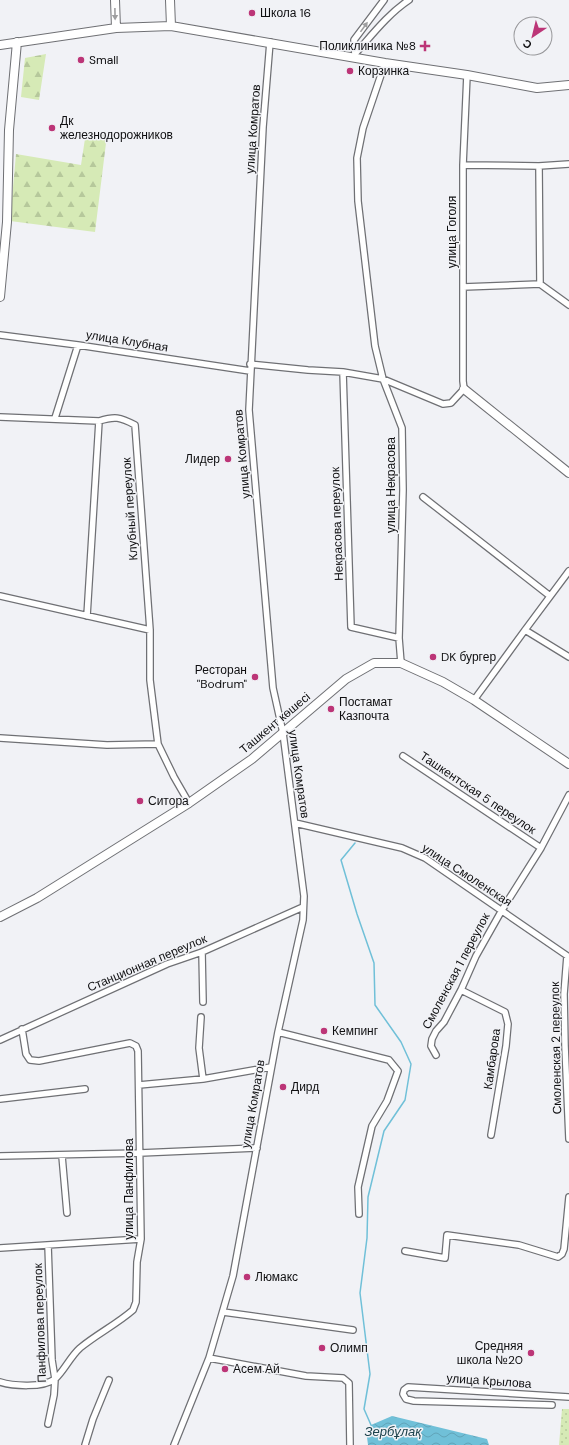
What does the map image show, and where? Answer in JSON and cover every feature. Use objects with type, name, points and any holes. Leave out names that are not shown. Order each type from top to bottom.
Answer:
[{"type":"main road","points":[[115,0],[116,28]]},
{"type":"main road","points":[[170,0],[171,26]]},
{"type":"main road","points":[[0,45],[116,28],[171,26],[537,88],[569,85]]},
{"type":"main road","points":[[0,297],[9,130],[17,42]]},
{"type":"main road","points":[[464,389],[569,473]]},
{"type":"main road","name":"Ташкент көшесі","points":[[0,917],[37,898],[189,803],[252,758],[346,678],[374,663],[401,663],[443,682],[474,700],[569,764]]},
{"type":"street","points":[[355,56],[354,40],[384,0]]},
{"type":"street","points":[[355,56],[385,20],[409,0]]},
{"type":"street","name":"улица Комратов","points":[[174,1445],[209,1358],[233,1276],[271,1067],[303,920],[304,896],[295,823],[283,733],[273,686],[249,410],[250,364],[263,136],[270,42]]},
{"type":"street","name":"улица Некрасова","points":[[385,63],[363,128],[357,158],[358,201],[375,346],[383,379],[402,428],[403,490],[399,638],[401,663]]},
{"type":"street","name":"улица Гоголя","points":[[464,389],[463,165],[466,75]]},
{"type":"street","points":[[463,165],[539,166],[569,164]]},
{"type":"street","points":[[539,166],[540,284]]},
{"type":"street","points":[[463,287],[540,284],[569,305]]},
{"type":"street","name":"улица Клубная","points":[[0,335],[78,345],[250,371]]},
{"type":"street","points":[[55,418],[78,345]]},
{"type":"street","points":[[250,364],[343,372],[383,379],[443,404],[451,403],[464,389]]},
{"type":"street","name":"Некрасова переулок","points":[[343,372],[351,627],[399,638]]},
{"type":"street","name":"Клубный переулок","points":[[0,417],[55,418],[99,421],[112,417],[125,420],[135,425],[150,630],[150,680],[158,744],[189,803]]},
{"type":"street","points":[[88,616],[99,421]]},
{"type":"street","points":[[423,497],[550,596]]},
{"type":"street","points":[[474,700],[569,571]]},
{"type":"street","points":[[0,596],[150,630]]},
{"type":"street","points":[[525,630],[569,657]]},
{"type":"street","points":[[0,738],[107,745],[158,744]]},
{"type":"street","name":"Ташкентская 5 переулок","points":[[403,756],[541,848]]},
{"type":"street","name":"Смоленская 1 переулок","points":[[436,1055],[431,1046],[432,1039],[436,1031],[444,1022],[461,990],[476,956],[502,910],[541,848],[569,795]]},
{"type":"street","name":"улица Смоленская","points":[[295,823],[407,850],[424,858],[568,956]]},
{"type":"street","name":"Станционная переулок","points":[[0,1040],[167,964],[202,952],[303,907]]},
{"type":"street","points":[[202,952],[203,1002]]},
{"type":"street","name":"Смоленская 2 переулок","points":[[568,956],[564,994],[569,1139]]},
{"type":"street","name":"Камбарова","points":[[461,990],[505,1012],[508,1024],[506,1046],[491,1135]]},
{"type":"street","points":[[201,1017],[199,1048],[203,1079]]},
{"type":"street","name":"улица Панфилова","points":[[22,1029],[26,1054],[30,1060],[39,1061],[130,1043],[136,1046],[138,1051],[141,1240],[137,1262],[136,1302],[133,1310],[81,1348],[55,1379]]},
{"type":"street","points":[[278,1032],[389,1060],[398,1071],[387,1101],[372,1126],[358,1187],[359,1214]]},
{"type":"street","points":[[139,1085],[203,1079],[271,1067]]},
{"type":"street","points":[[0,1100],[85,1089]]},
{"type":"street","points":[[0,1156],[62,1156],[257,1148]]},
{"type":"street","points":[[62,1156],[68,1213]]},
{"type":"street","points":[[405,1251],[445,1258],[447,1235],[519,1244],[558,1257],[562,1254],[564,1249],[569,1196]]},
{"type":"street","name":"Панфилова переулок","points":[[0,1248],[141,1240]]},
{"type":"street","name":"Панфилова переулок","points":[[48,1245],[52,1360],[55,1379],[54,1395],[48,1424]]},
{"type":"street","points":[[223,1312],[353,1330]]},
{"type":"street","points":[[209,1358],[306,1376],[343,1378],[349,1383],[350,1445]]},
{"type":"street","points":[[0,1382],[11,1385],[36,1385],[47,1383],[55,1379]]},
{"type":"street","points":[[85,1445],[93,1419],[109,1380]]},
{"type":"street","name":"улица Крылова","points":[[552,1405],[414,1401],[406,1399],[403,1394],[404,1390],[408,1387],[569,1397]]},
{"type":"green space","points":[[46,54],[39,100],[21,97],[25,58]]},
{"type":"green space","points":[[86,132],[107,135],[95,232],[10,221],[16,154],[81,165]]},
{"type":"green space","points":[[562,1409],[569,1409],[569,1445],[559,1445]]},
{"type":"water","name":"Зербұлақ","points":[[392,1416],[487,1439],[489,1445],[368,1445],[366,1429],[371,1425]]},
{"type":"waterway","points":[[355,843],[341,860],[357,914],[374,963],[375,1005],[401,1042],[411,1064],[405,1100],[384,1131],[368,1197],[367,1238],[360,1293],[370,1374],[364,1409],[371,1425]]},
{"type":"place","name":"Школа 16","points":[[252,13]]},
{"type":"place","name":"Поликлиника №8","points":[[425,46]]},
{"type":"place","name":"Small","points":[[81,60]]},
{"type":"place","name":"Корзинка","points":[[350,71]]},
{"type":"place","name":"Дк железнодорожников","points":[[52,128]]},
{"type":"place","name":"Лидер","points":[[228,459]]},
{"type":"place","name":"DK бургер","points":[[433,657]]},
{"type":"place","name":"Ресторан \"Bodrum\"","points":[[255,677]]},
{"type":"place","name":"Постамат Казпочта","points":[[331,709]]},
{"type":"place","name":"Ситора","points":[[140,801]]},
{"type":"place","name":"Кемпинг","points":[[324,1031]]},
{"type":"place","name":"Дирд","points":[[283,1087]]},
{"type":"place","name":"Люмакс","points":[[247,1277]]},
{"type":"place","name":"Олимп","points":[[322,1348]]},
{"type":"place","name":"Средняя школа №20","points":[[531,1353]]},
{"type":"place","name":"Асем Ай","points":[[225,1369]]}]
